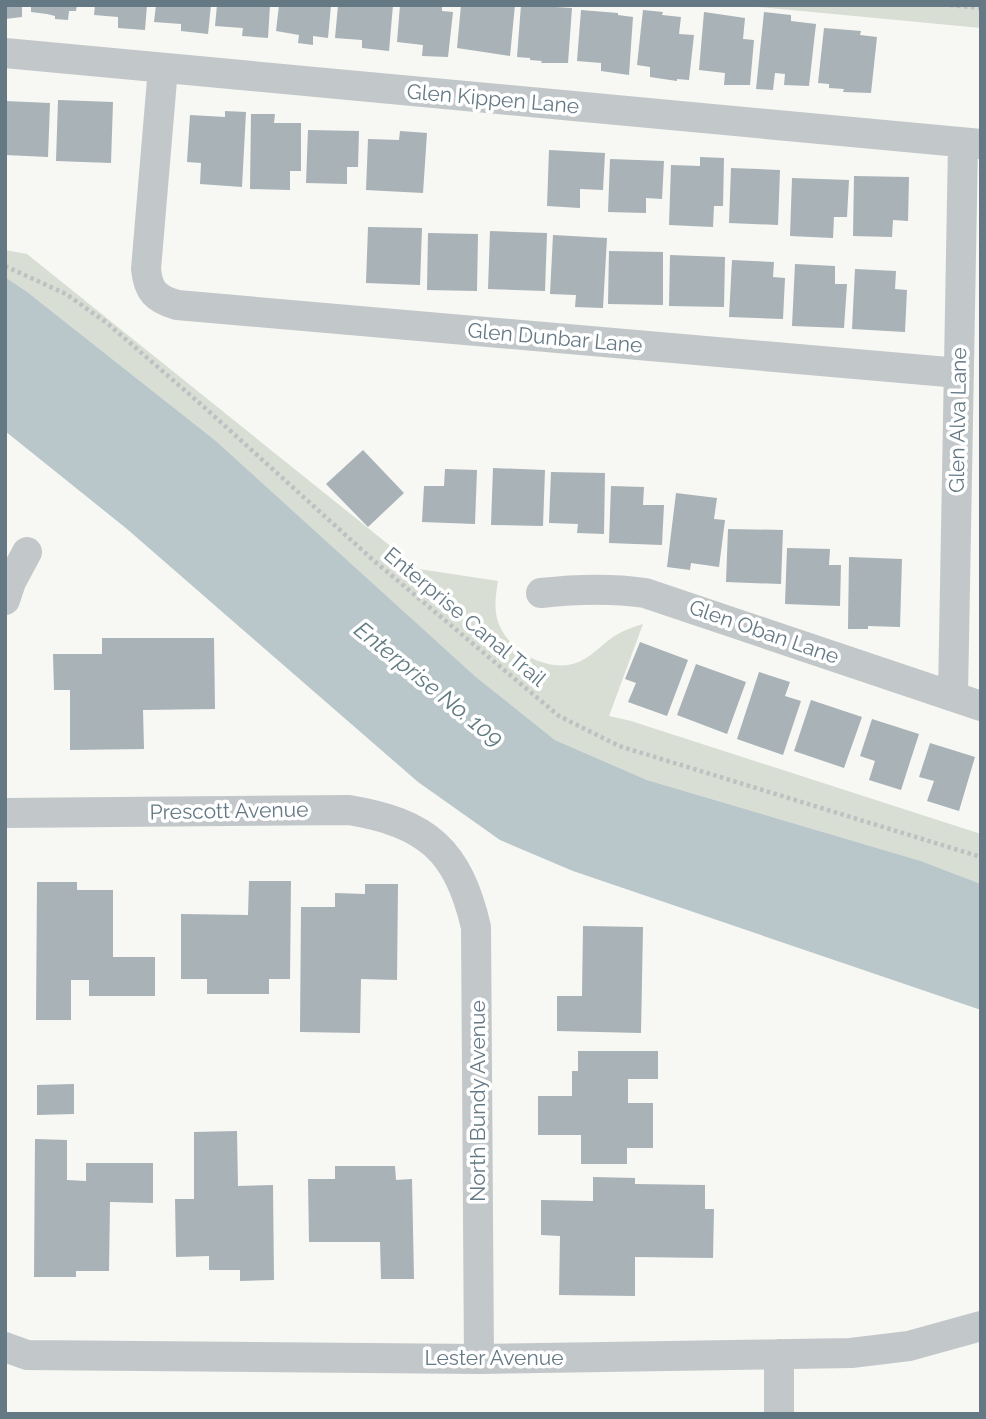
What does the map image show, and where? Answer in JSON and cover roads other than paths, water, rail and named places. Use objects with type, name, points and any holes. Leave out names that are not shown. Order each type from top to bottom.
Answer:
[{"type":"street","name":"Glen Kippen Lane","points":[[5,53],[972,144]]},
{"type":"street","name":"Glen Dunbar Lane","points":[[163,68],[146,269],[147,280],[154,295],[162,301],[959,373]]},
{"type":"street","name":"Glen Alva Lane","points":[[967,701],[959,373],[972,144]]},
{"type":"street","points":[[5,600],[27,552]]},
{"type":"street","name":"Glen Oban Lane","points":[[541,593],[614,589],[645,593],[967,701]]},
{"type":"street","name":"Prescott Avenue","points":[[5,813],[349,810],[374,814],[401,823],[423,835],[442,851]]},
{"type":"street","name":"North Bundy Avenue","points":[[442,851],[458,872],[470,899],[476,927],[479,1359]]},
{"type":"street","name":"Lester Avenue","points":[[5,1348],[27,1356],[479,1359],[851,1353],[909,1346],[981,1326]]},
{"type":"street","points":[[779,1354],[779,1414]]},
{"type":"water","name":"Enterprise No. 109","points":[[5,277],[216,441],[476,677],[555,740],[647,780],[921,861],[981,884],[981,1010],[573,871],[500,840],[418,782],[127,529],[5,431]]}]
